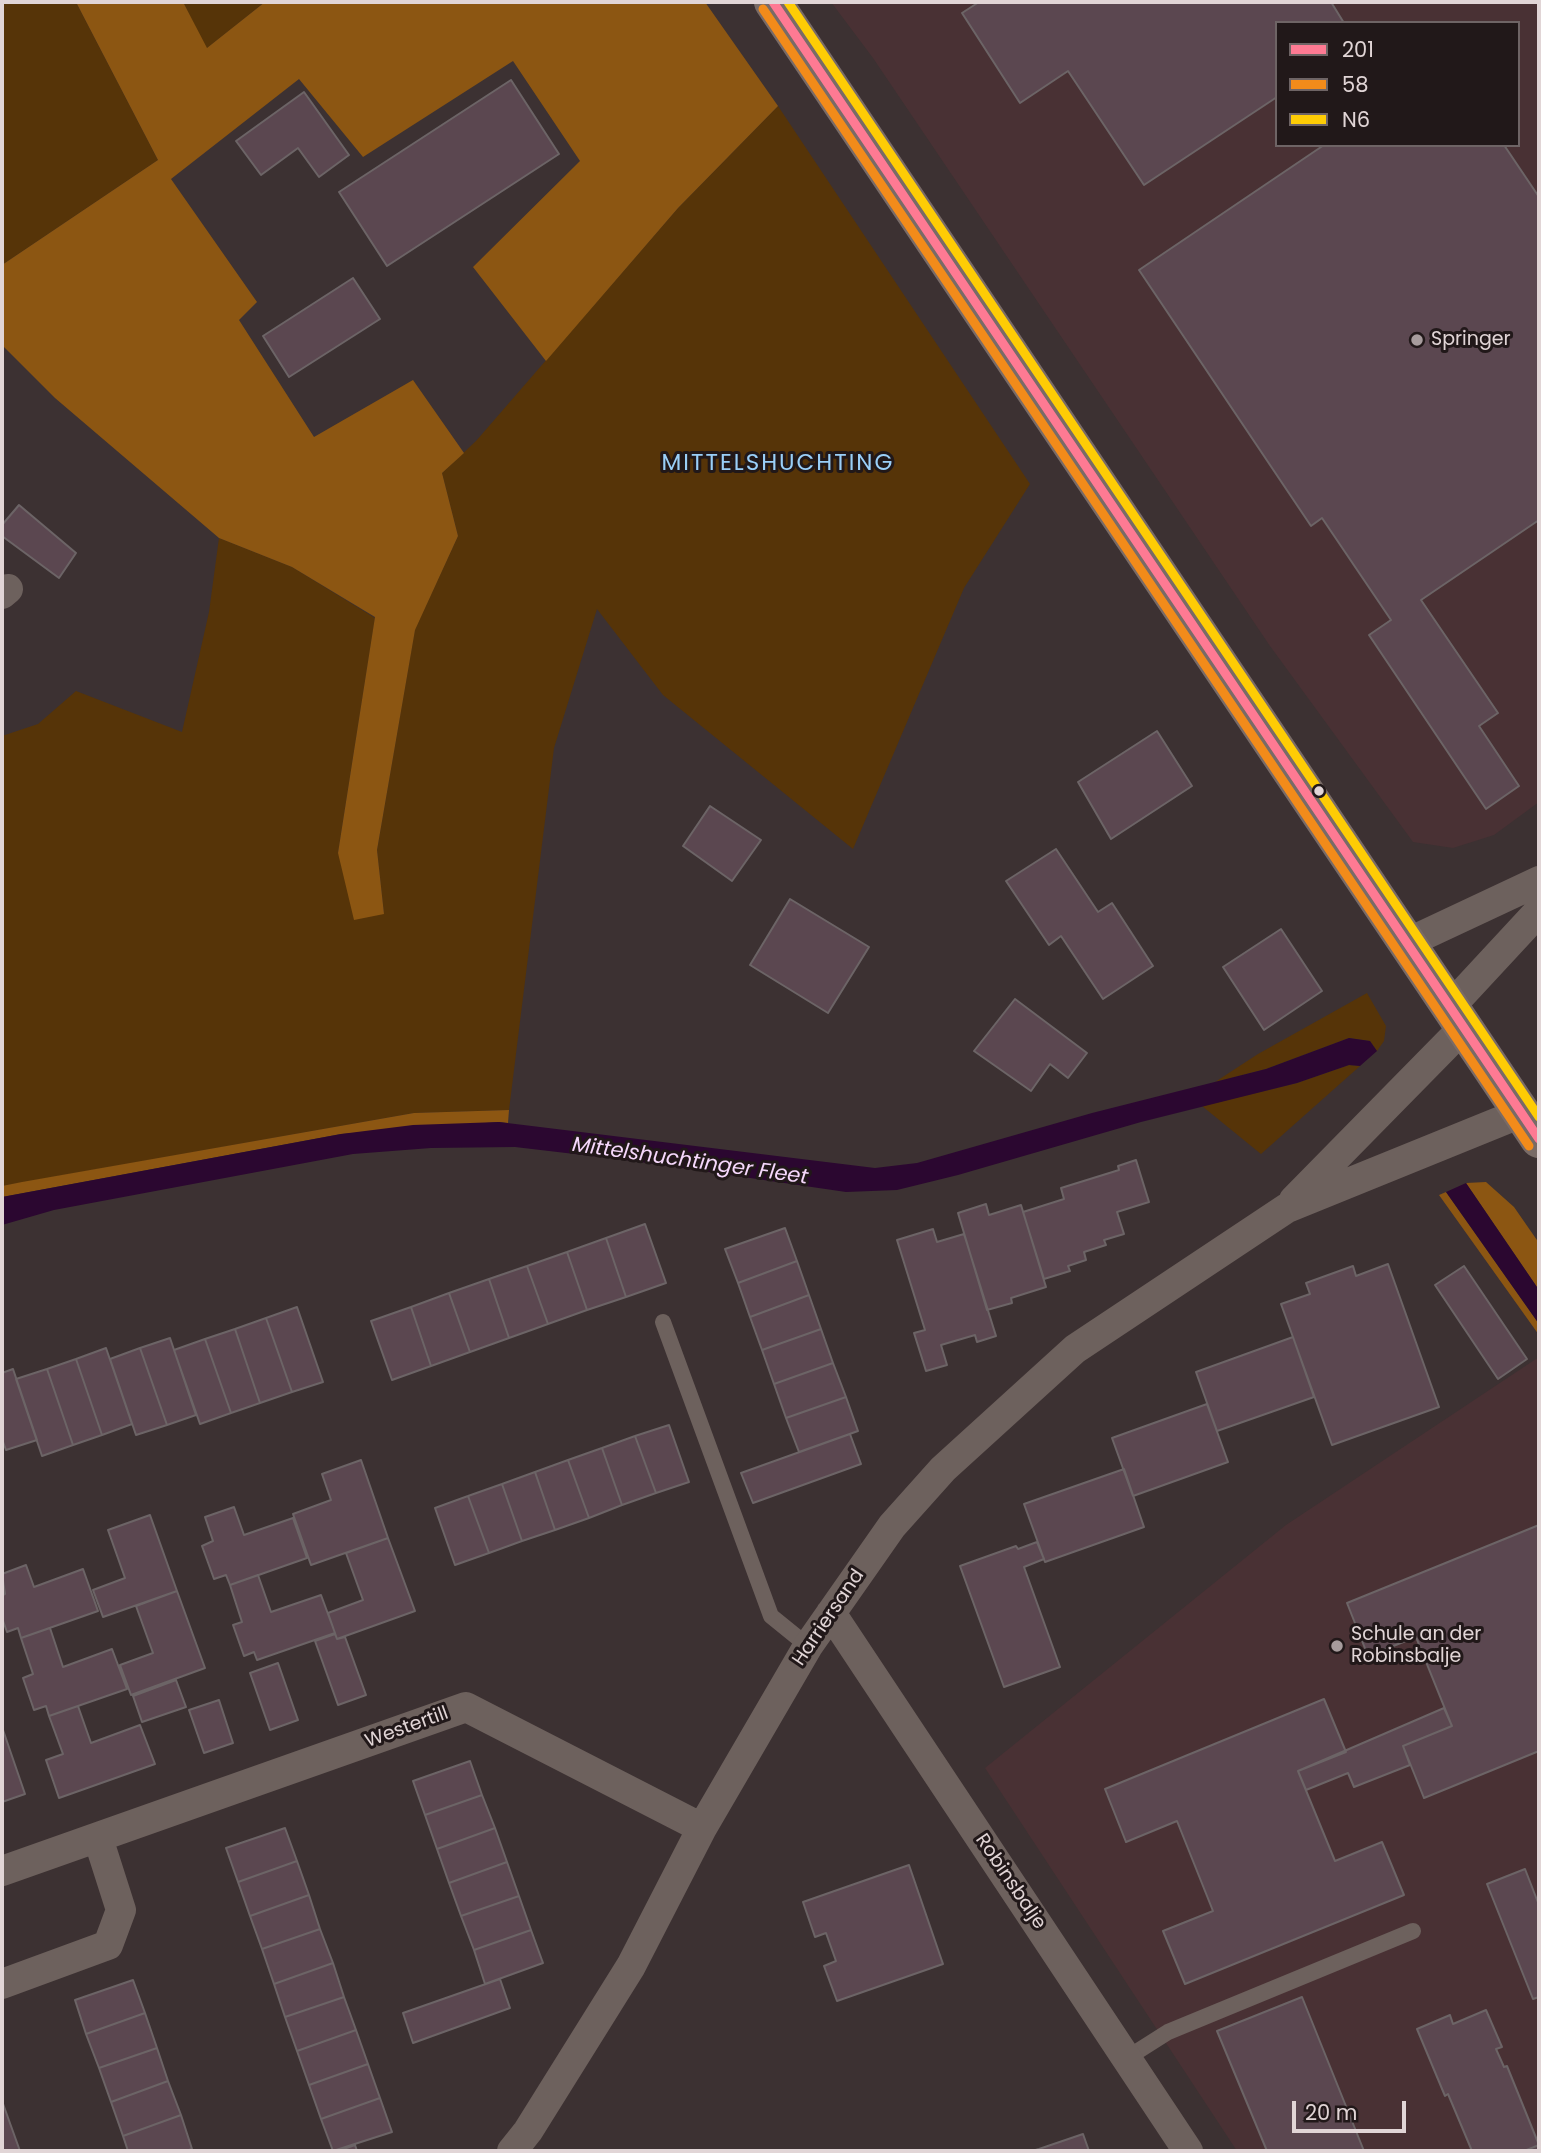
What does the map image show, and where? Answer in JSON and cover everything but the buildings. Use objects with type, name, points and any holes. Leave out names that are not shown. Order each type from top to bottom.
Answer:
[{"type":"main road","points":[[773,2],[1530,1126]]},
{"type":"street","points":[[1407,943],[1539,881]]},
{"type":"street","name":"Harriersand","points":[[512,2151],[528,2131],[631,1966],[702,1828],[808,1646],[892,1525],[943,1469],[1075,1349],[1287,1208],[1457,1017],[1539,911]]},
{"type":"street","name":"Harriersand","points":[[1287,1208],[1530,1126]]},
{"type":"street","name":"Robinsbalje","points":[[831,1612],[1188,2151]]},
{"type":"street","name":"Westertill","points":[[2,1871],[466,1707],[702,1828]]},
{"type":"street","points":[[2,1984],[108,1945],[121,1910],[99,1838]]},
{"type":"lane","points":[[663,1322],[771,1616],[808,1646]]},
{"type":"lane","points":[[1127,2058],[1168,2032],[1413,1931]]},
{"type":"shaded area","points":[[2,2],[76,2],[158,160],[2,265]]},
{"type":"shaded area","points":[[76,2],[183,2],[207,48],[265,2],[705,2],[778,106],[678,208],[546,361],[473,267],[580,161],[513,61],[363,157],[299,79],[171,179],[257,302],[239,320],[314,437],[413,380],[464,453],[442,473],[458,536],[415,630],[377,850],[384,914],[354,920],[338,853],[375,617],[292,567],[219,538],[55,398],[2,345],[2,265],[158,160]]},
{"type":"shaded area","points":[[183,2],[265,2],[206,49]]},
{"type":"shaded area","points":[[831,2],[1539,2],[1539,802],[1494,835],[1453,848],[1413,842],[1270,646],[873,58]]},
{"type":"shaded area","points":[[778,106],[1030,484],[964,588],[853,849],[663,695],[597,609],[554,748],[509,1110],[414,1113],[2,1186],[2,736],[38,724],[76,691],[182,732],[209,612],[219,538],[292,567],[375,618],[338,853],[384,914],[377,850],[415,629],[458,536],[442,473],[476,441],[678,208]]},
{"type":"shaded area","points":[[1367,993],[1386,1026],[1384,1041],[1377,1051],[1370,1041],[1349,1038],[1266,1069],[1215,1082],[1258,1054]]},
{"type":"shaded area","points":[[1349,1065],[1360,1066],[1261,1154],[1202,1106],[1297,1083]]},
{"type":"shaded area","points":[[509,1110],[508,1123],[341,1134],[2,1197],[2,1186],[414,1113]]},
{"type":"shaded area","points":[[1486,1182],[1514,1207],[1539,1243],[1539,1290],[1466,1183]]},
{"type":"shaded area","points":[[1446,1192],[1539,1324],[1539,1335],[1439,1195]]},
{"type":"shaded area","name":"Schule an der Robinsbalje","points":[[1539,1357],[1539,2151],[1237,2151],[985,1768],[1286,1525]]},
{"type":"water","name":"Mittelshuchtinger Fleet","points":[[1349,1038],[1370,1041],[1377,1051],[1360,1066],[1349,1065],[1297,1083],[1141,1122],[897,1190],[846,1192],[634,1161],[515,1147],[431,1148],[353,1154],[54,1210],[2,1225],[2,1197],[341,1134],[413,1125],[499,1122],[875,1168],[917,1163],[1092,1113],[1266,1069]]},
{"type":"water","points":[[1466,1183],[1539,1290],[1539,1324],[1446,1192]]},
{"type":"transit line","name":"201","points":[[773,2],[1539,1139]]},
{"type":"transit line","name":"N6","points":[[788,2],[1539,1117]]},
{"type":"transit line","name":"58","points":[[763,9],[1529,1146]]},
{"type":"place","name":"Springer","points":[[1417,340]]},
{"type":"place","name":"Schule an der Robinsbalje","points":[[1337,1646]]},
{"type":"district","name":"MITTELSHUCHTING","points":[[778,464]]}]
